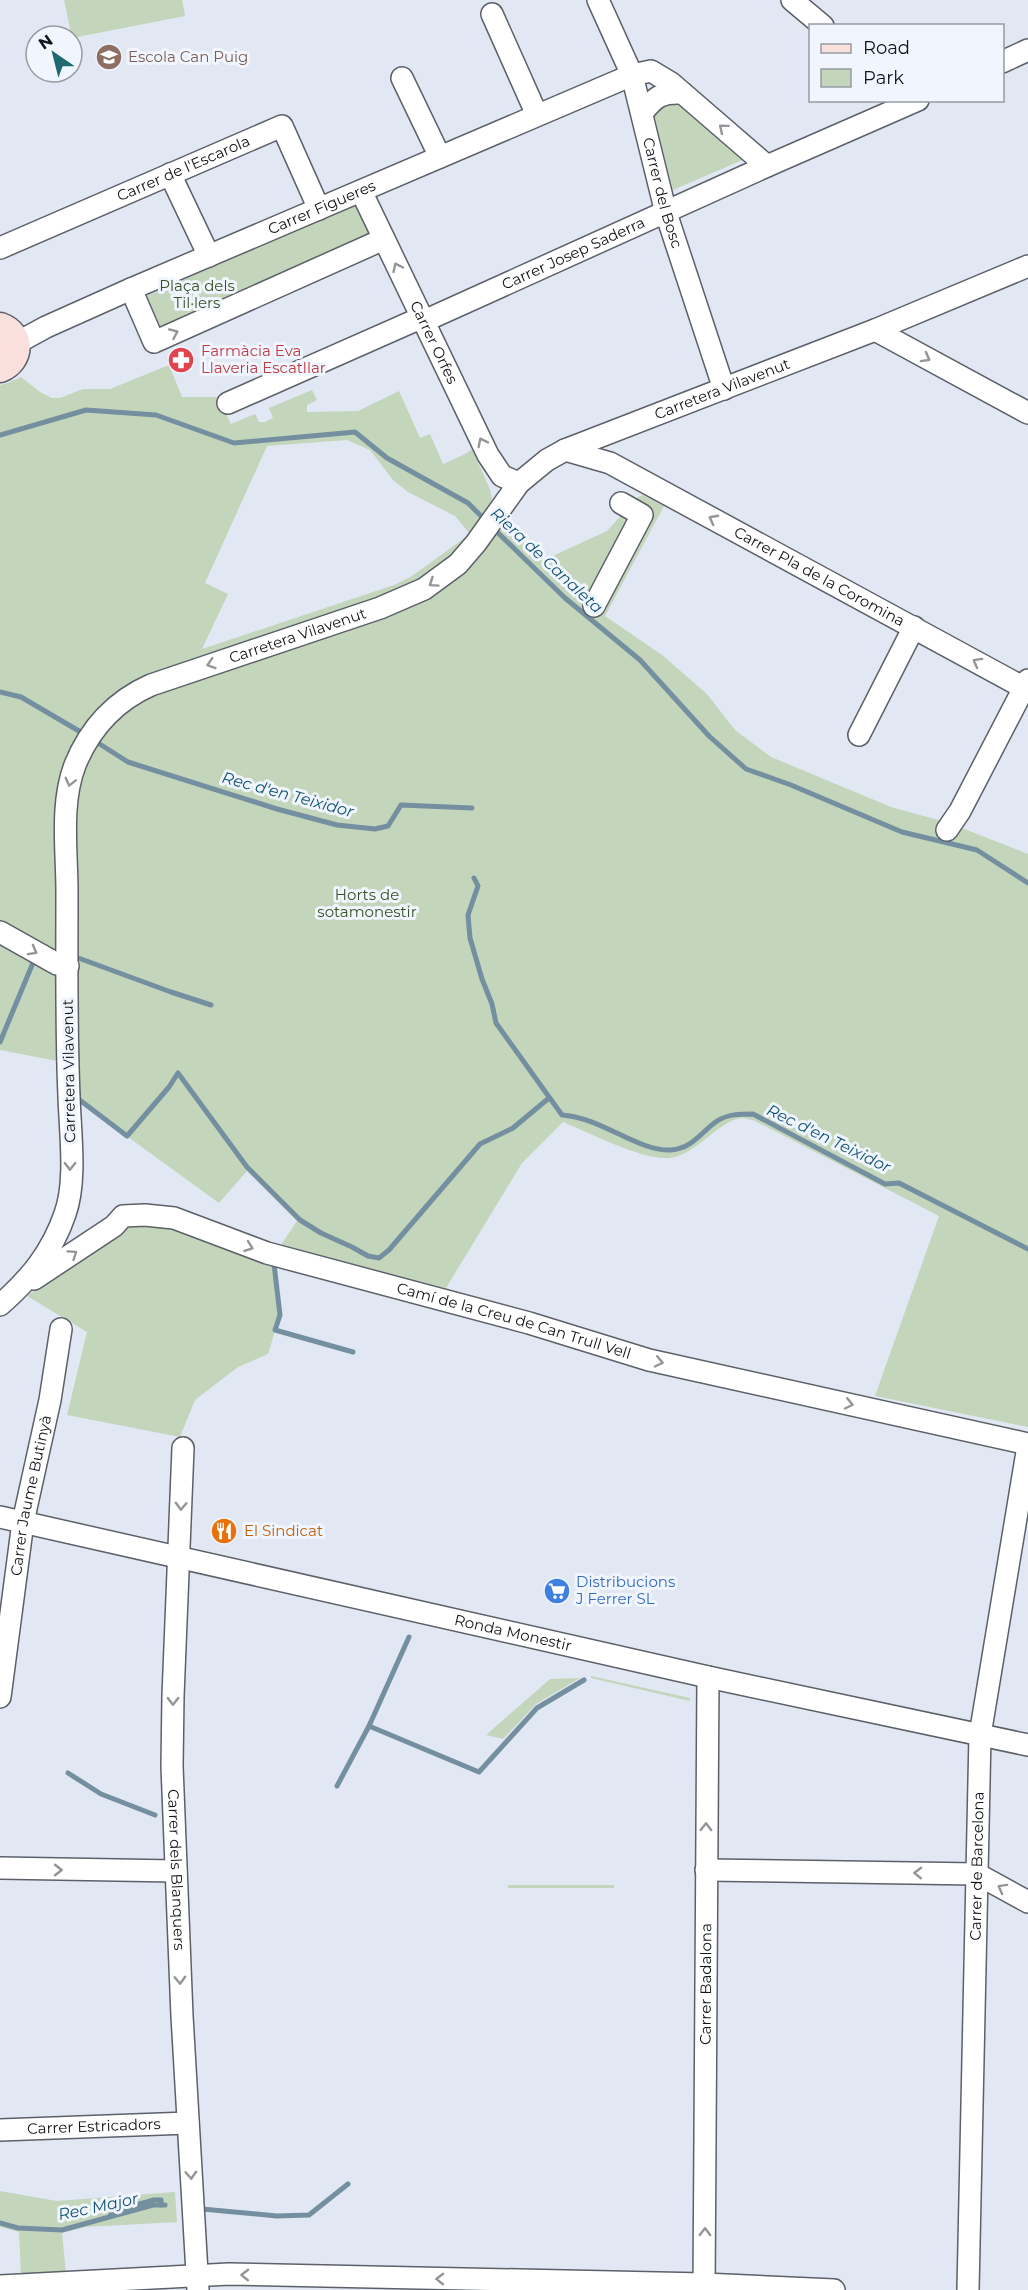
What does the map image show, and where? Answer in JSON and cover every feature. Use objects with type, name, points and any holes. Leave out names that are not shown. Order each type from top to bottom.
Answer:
[{"type":"street","name":"Carrer del Bosc","points":[[598,0],[632,75],[666,213],[724,389]]},
{"type":"street","points":[[792,0],[821,24]]},
{"type":"street","points":[[492,14],[537,115]]},
{"type":"street","points":[[615,36],[655,67],[676,88],[768,166]]},
{"type":"street","points":[[1004,61],[1028,50]]},
{"type":"street","points":[[632,75],[651,71],[676,88]]},
{"type":"street","name":"Carrer Figueres","points":[[5,346],[131,289],[632,75]]},
{"type":"street","points":[[402,78],[440,157]]},
{"type":"street","points":[[642,112],[654,99],[676,88]]},
{"type":"street","name":"Carrer Josep Saderra","points":[[228,403],[416,320],[423,322],[914,102]]},
{"type":"street","name":"Carrer de l'Escarola","points":[[0,248],[282,126],[319,209]]},
{"type":"street","points":[[170,174],[208,256]]},
{"type":"street","name":"Carrer Orfes","points":[[361,191],[488,454],[502,476],[519,483]]},
{"type":"street","points":[[131,289],[154,342],[384,239]]},
{"type":"street","name":"Carretera Vilavenut","points":[[0,1305],[23,1285],[44,1260],[53,1245],[69,1199],[71,1146],[68,794],[78,759],[101,720],[128,697],[151,685],[410,596],[449,572],[476,543],[519,483],[547,460],[565,450],[875,330],[1028,266]]},
{"type":"street","points":[[875,330],[1028,413]]},
{"type":"street","points":[[610,463],[606,453],[612,431]]},
{"type":"street","name":"Carrer Pla de la Coromina","points":[[565,450],[610,463],[1027,686]]},
{"type":"street","points":[[594,606],[642,515],[621,503]]},
{"type":"street","points":[[859,735],[914,627]]},
{"type":"street","points":[[947,831],[1027,686]]},
{"type":"street","points":[[0,932],[57,964],[68,966]]},
{"type":"street","name":"Camí de la Creu de Can Trull Vell","points":[[23,1285],[48,1272],[114,1226],[123,1216],[145,1215],[174,1218],[267,1253],[529,1323],[649,1360],[1028,1445]]},
{"type":"street","name":"Carrer Jaume Butinyà","points":[[0,1697],[5,1625],[23,1522],[50,1400],[61,1329]]},
{"type":"street","name":"Carrer de Barcelona","points":[[968,2290],[980,1735],[1028,1445]]},
{"type":"street","name":"Carrer dels Blanquers","points":[[183,1448],[173,1720],[176,1871],[197,2283]]},
{"type":"street","name":"Ronda Monestir","points":[[0,1517],[708,1677],[1028,1745]]},
{"type":"street","name":"Carrer Badalona","points":[[704,2287],[708,1677]]},
{"type":"street","points":[[0,1868],[176,1871]]},
{"type":"street","points":[[706,1870],[977,1874],[1028,1902]]},
{"type":"street","name":"Carrer Estricadors","points":[[0,2130],[188,2123]]},
{"type":"street","points":[[0,2286],[197,2283],[229,2274],[484,2285],[834,2290]]},
{"type":"green space","points":[[64,0],[182,0],[185,16],[84,36],[84,24],[69,24]]},
{"type":"green space","points":[[673,99],[747,158],[673,190],[654,114],[657,105]]},
{"type":"green space","name":"Plaça dels Til·lers","points":[[356,204],[371,238],[162,330],[147,296]]},
{"type":"green space","name":"Horts de sotamonestir","points":[[169,365],[182,397],[218,397],[231,424],[255,414],[259,422],[265,422],[273,418],[269,408],[312,390],[317,400],[307,405],[307,412],[358,411],[399,391],[420,438],[430,434],[443,464],[472,449],[492,498],[489,507],[487,545],[508,522],[546,559],[607,531],[638,497],[643,495],[664,506],[605,616],[662,655],[707,694],[735,730],[771,757],[891,807],[949,823],[1028,854],[1028,1427],[875,1396],[939,1216],[755,1121],[742,1118],[733,1120],[688,1152],[669,1158],[644,1155],[563,1122],[522,1163],[446,1288],[281,1245],[297,1221],[247,1171],[219,1203],[128,1137],[76,1095],[57,1061],[0,1050],[0,385],[21,377],[52,398],[60,398],[83,389],[110,389]],"holes":[[[347,440],[370,450],[393,480],[408,492],[455,516],[470,534],[412,576],[394,585],[202,649],[228,594],[205,583],[267,446]]]},
{"type":"green space","points":[[132,1223],[165,1224],[272,1261],[279,1318],[268,1354],[238,1367],[195,1400],[180,1437],[67,1415],[87,1332],[27,1296]]},
{"type":"green space","points":[[591,1676],[690,1698],[690,1701],[591,1678]]},
{"type":"green space","points":[[580,1678],[536,1704],[503,1739],[486,1735],[550,1679]]},
{"type":"green space","points":[[508,1885],[614,1885],[614,1888],[508,1888]]},
{"type":"green space","points":[[0,2191],[57,2201],[175,2192],[177,2222],[86,2227],[62,2233],[66,2273],[21,2275],[19,2232],[0,2227]]},
{"type":"waterway","name":"Riera de Canaleta","points":[[0,435],[86,410],[156,415],[234,443],[355,432],[387,458],[468,503],[486,521]]},
{"type":"waterway","name":"Riera de Canaleta","points":[[492,527],[565,598],[640,660],[709,736],[746,769],[791,785],[902,832],[977,850],[1028,883]]},
{"type":"waterway","name":"Rec d'en Teixidor","points":[[0,692],[21,697],[79,731]]},
{"type":"waterway","name":"Rec d'en Teixidor","points":[[95,741],[128,762],[277,809],[337,825],[375,829],[388,826],[401,805],[472,808]]},
{"type":"waterway","name":"Rec d'en Teixidor","points":[[474,878],[478,886],[468,915],[470,938],[496,1023],[562,1115],[591,1122],[646,1146],[671,1150],[685,1147],[711,1125],[725,1117],[753,1114],[885,1184],[899,1183],[1028,1249]]},
{"type":"waterway","points":[[73,956],[211,1005]]},
{"type":"waterway","points":[[0,1042],[35,958]]},
{"type":"waterway","points":[[77,1098],[127,1136],[169,1087],[178,1073],[247,1167],[300,1220],[368,1256],[379,1258],[389,1250],[480,1144],[513,1128],[549,1098]]},
{"type":"waterway","points":[[270,1262],[274,1264],[280,1315],[275,1330],[353,1352]]},
{"type":"waterway","points":[[369,1726],[409,1637]]},
{"type":"waterway","points":[[337,1786],[369,1726],[479,1772],[537,1708],[584,1680]]},
{"type":"waterway","points":[[68,1773],[101,1794],[155,1815]]},
{"type":"waterway","name":"Rec Major","points":[[202,2209],[277,2216],[309,2215],[348,2184]]},
{"type":"waterway","points":[[110,2216],[114,2211],[154,2200],[161,2200],[161,2205]]},
{"type":"waterway","name":"Rec Major","points":[[0,2223],[18,2228],[62,2230],[153,2205],[165,2205]]},
{"type":"place","name":"Escola Can Puig","points":[[109,57]]},
{"type":"place","name":"Farmàcia Eva Llaveria Escatllar","points":[[181,360]]},
{"type":"place","name":"El Sindicat","points":[[224,1531]]},
{"type":"place","name":"Distribucions J Ferrer SL","points":[[557,1591]]}]
